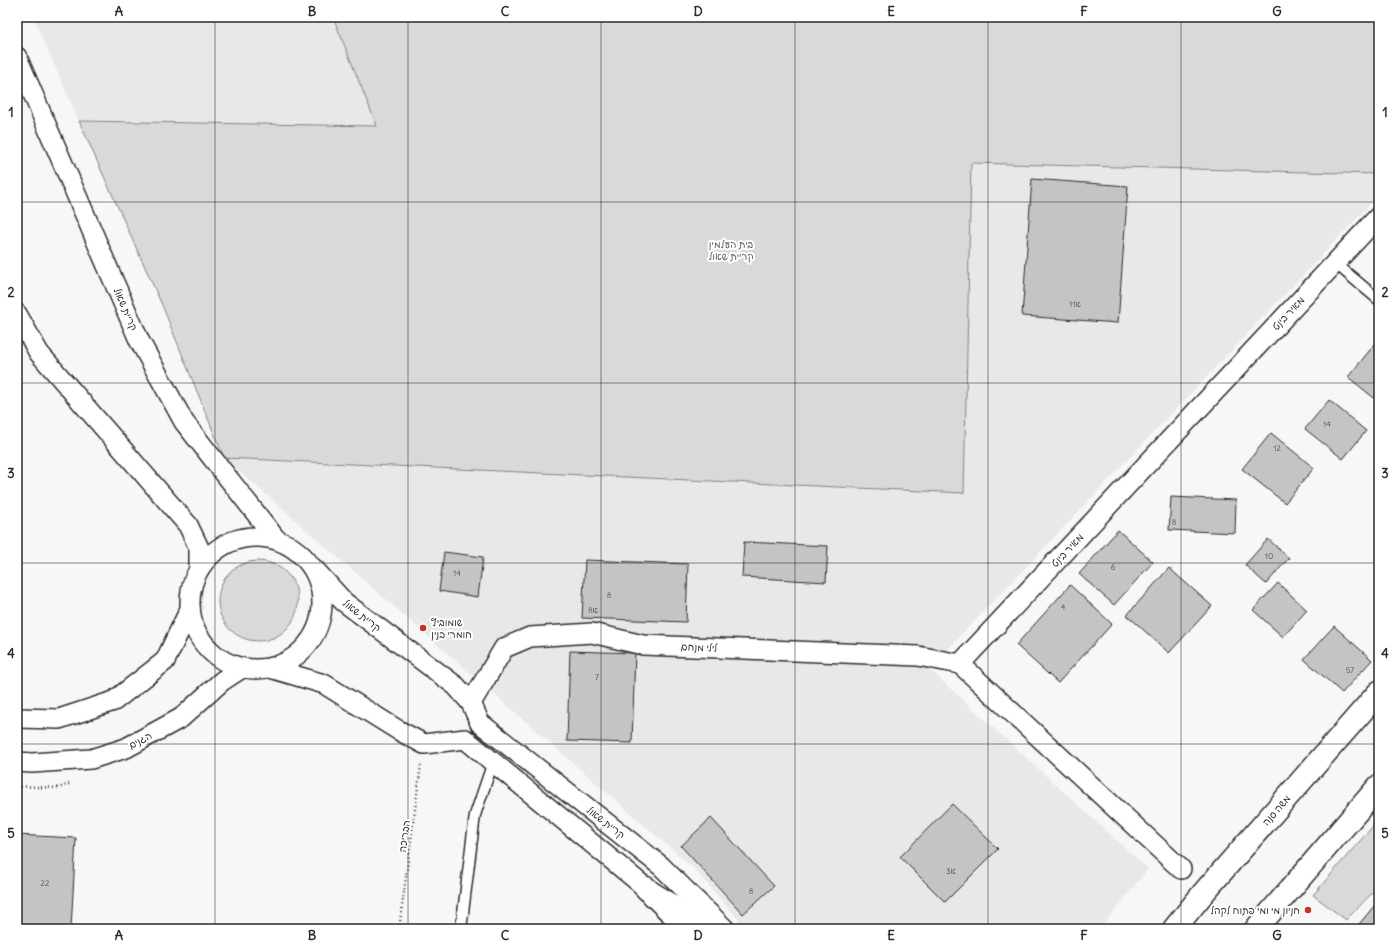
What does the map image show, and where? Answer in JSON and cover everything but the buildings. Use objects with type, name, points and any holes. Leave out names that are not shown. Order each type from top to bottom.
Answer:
[{"type":"main road","name":"משה סנה","points":[[1174,929],[1379,692]]},
{"type":"main road","points":[[1256,929],[1379,786]]},
{"type":"main road","points":[[646,888],[688,929]]},
{"type":"street","name":"קריית שאול","points":[[17,56],[139,340],[184,422],[276,539]]},
{"type":"street","name":"מאיר בינט","points":[[960,664],[1379,216]]},
{"type":"street","points":[[17,314],[39,353],[188,525],[199,548],[199,568]]},
{"type":"street","name":"קריית שאול","points":[[314,569],[321,586],[323,603],[320,621],[313,637],[302,651],[287,661],[270,668],[242,668],[227,662],[212,653],[201,640],[193,625],[190,609],[191,588],[199,568],[213,551],[232,540],[254,536],[276,539],[291,546],[304,556],[344,602],[456,686],[471,703],[480,723],[661,866],[725,929]]},
{"type":"street","points":[[17,718],[59,719],[114,701],[165,661],[190,609]]},
{"type":"street","name":"לילי מנחם","points":[[471,703],[504,648],[530,636],[592,633],[643,645],[918,656],[960,664]]},
{"type":"street","points":[[960,664],[1181,869]]},
{"type":"street","name":"הגנים","points":[[17,762],[32,763],[91,758],[126,748],[181,718],[222,681],[242,668]]},
{"type":"street","name":"קריית שאול","points":[[270,668],[324,684],[398,730],[424,744]]},
{"type":"street","points":[[424,744],[465,739],[480,723]]},
{"type":"street","points":[[465,739],[646,888],[714,929]]},
{"type":"lane","points":[[1336,263],[1379,300]]},
{"type":"lane","points":[[462,929],[474,815],[493,762]]},
{"type":"path","name":"הבריכה","points":[[399,929],[424,744]]},
{"type":"shaded area","points":[[33,17],[333,17],[377,126],[79,121]]},
{"type":"shaded area","points":[[971,163],[1379,174],[1379,195],[929,669],[1148,869],[1100,929],[747,929],[692,867],[224,458],[963,493]]},
{"type":"green space","name":"בית העלמין קריית שאול","points":[[333,17],[1379,17],[1379,174],[971,163],[964,493],[224,458],[162,305],[79,121],[377,126]]},
{"type":"green space","points":[[258,561],[273,564],[286,573],[295,586],[298,601],[295,616],[286,629],[273,638],[258,641],[243,638],[230,629],[221,616],[218,601],[221,586],[230,573],[243,564]]},
{"type":"green space","points":[[1379,819],[1379,886],[1346,920],[1313,895]]},
{"type":"place","name":"שומוביץ חומרי בנין","points":[[423,628]]},
{"type":"place","name":"חניון מי ומי פתוח לקהל","points":[[1308,910]]}]
